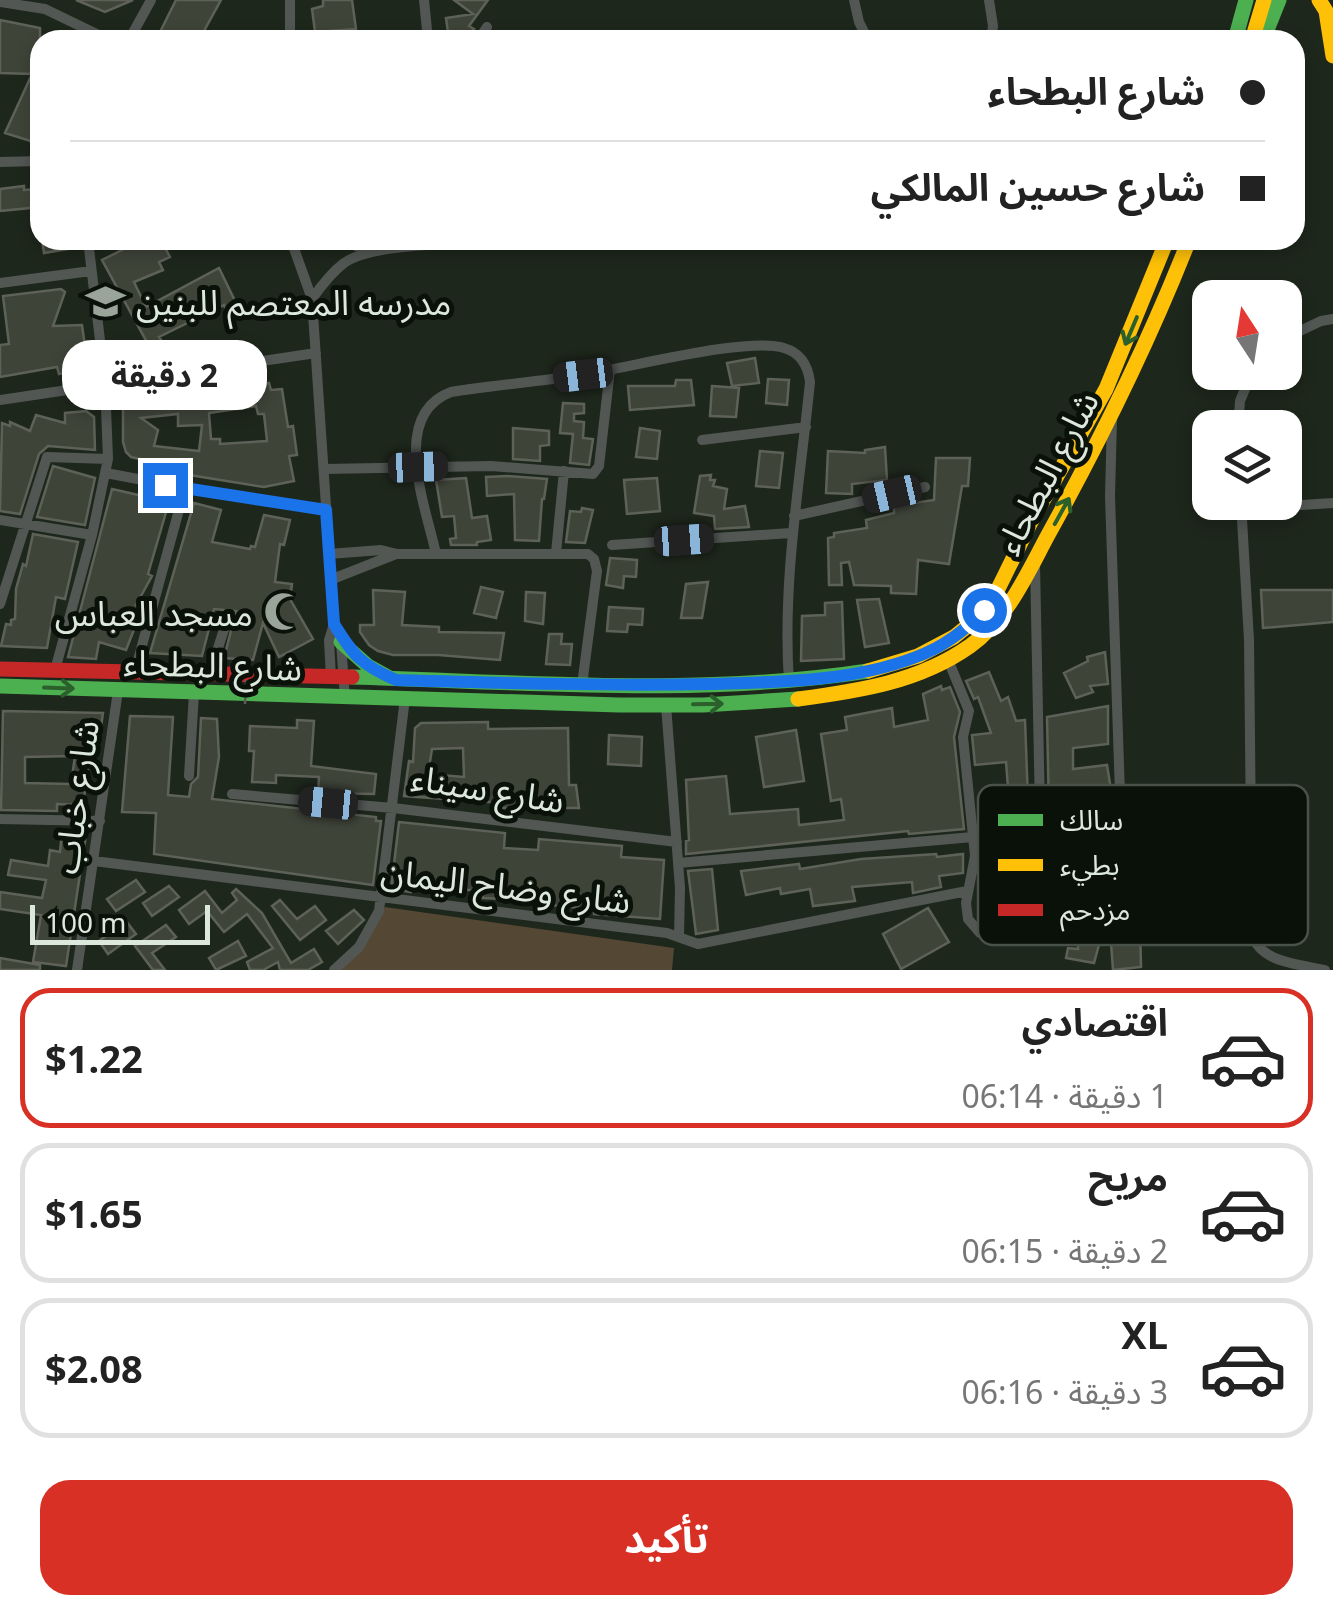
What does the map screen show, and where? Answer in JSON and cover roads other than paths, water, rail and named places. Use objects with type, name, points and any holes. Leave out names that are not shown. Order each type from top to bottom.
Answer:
[{"type":"street","points":[[135,30],[152,0]]},
{"type":"street","points":[[290,0],[290,30]]},
{"type":"street","points":[[424,0],[427,30]]},
{"type":"street","points":[[854,0],[863,30]]},
{"type":"street","points":[[989,0],[992,30]]},
{"type":"street","points":[[1237,30],[1246,0]]},
{"type":"street","points":[[1255,30],[1264,0]]},
{"type":"street","points":[[1268,30],[1280,0]]},
{"type":"street","points":[[1319,0],[1326,11],[1333,56]]},
{"type":"street","points":[[0,2],[46,9],[89,30]]},
{"type":"street","points":[[0,162],[30,161]]},
{"type":"street","points":[[55,670],[108,459],[89,250]]},
{"type":"street","points":[[295,250],[312,299],[334,624],[342,642],[377,672],[396,680]]},
{"type":"street","points":[[364,250],[369,252]]},
{"type":"street","points":[[312,299],[345,262],[386,250]]},
{"type":"street","name":"شارع البطحاء","points":[[0,668],[582,685],[795,681],[878,669],[918,656],[954,637],[984,610],[1106,390],[1163,250]]},
{"type":"street","name":"شارع البطحاء","points":[[0,686],[338,699],[666,705],[802,698],[877,686],[950,662],[974,644],[1002,611],[1035,558],[1112,417],[1185,250]]},
{"type":"street","points":[[0,283],[92,271]]},
{"type":"street","points":[[1302,330],[1333,319]]},
{"type":"street","points":[[436,554],[418,467],[418,424],[430,404],[444,394],[716,350],[782,347],[800,357],[809,376],[791,533],[786,622],[795,681],[802,698]]},
{"type":"street","points":[[0,400],[316,352]]},
{"type":"street","points":[[324,468],[491,466],[588,475],[598,469],[610,370]]},
{"type":"street","points":[[1112,417],[1110,496],[1120,785]]},
{"type":"street","points":[[702,440],[806,427]]},
{"type":"street","points":[[0,604],[47,457],[108,459]]},
{"type":"street","points":[[556,553],[564,472]]},
{"type":"street","points":[[106,473],[326,510]]},
{"type":"street","points":[[135,671],[185,488]]},
{"type":"street","points":[[794,516],[925,488]]},
{"type":"street","points":[[1302,504],[1333,503]]},
{"type":"street","points":[[0,520],[92,535]]},
{"type":"street","points":[[1242,520],[1249,640],[1250,785]]},
{"type":"street","points":[[612,546],[791,533]]},
{"type":"street","points":[[328,554],[376,550],[397,554],[588,554],[596,563],[596,576],[582,685]]},
{"type":"street","points":[[330,580],[397,554]]},
{"type":"street","points":[[1035,558],[1040,785]]},
{"type":"street","points":[[210,674],[226,620]]},
{"type":"street","points":[[334,624],[329,640],[338,699]]},
{"type":"street","points":[[337,679],[342,642]]},
{"type":"street","points":[[950,662],[969,711],[963,737],[974,837],[974,872],[967,890],[968,919],[978,931]]},
{"type":"street","name":"شارع خباب","points":[[77,970],[118,691]]},
{"type":"street","points":[[189,776],[194,693]]},
{"type":"street","name":"شارع سيناء","points":[[405,698],[393,808],[677,842]]},
{"type":"street","name":"شارع وضاح اليمان","points":[[94,862],[667,933],[678,938],[677,842],[666,705]]},
{"type":"street","points":[[232,794],[393,808],[382,896],[368,934],[334,970]]},
{"type":"street","points":[[0,818],[100,821]]},
{"type":"street","points":[[678,863],[974,837]]},
{"type":"street","points":[[678,938],[712,944],[967,890]]},
{"type":"street","points":[[1257,945],[1260,951],[1274,958],[1325,970]]},
{"type":"place","name":"مدرسه المعتصم للبنين","points":[[106,301]]},
{"type":"place","name":"مسجد العباس","points":[[283,612]]}]
